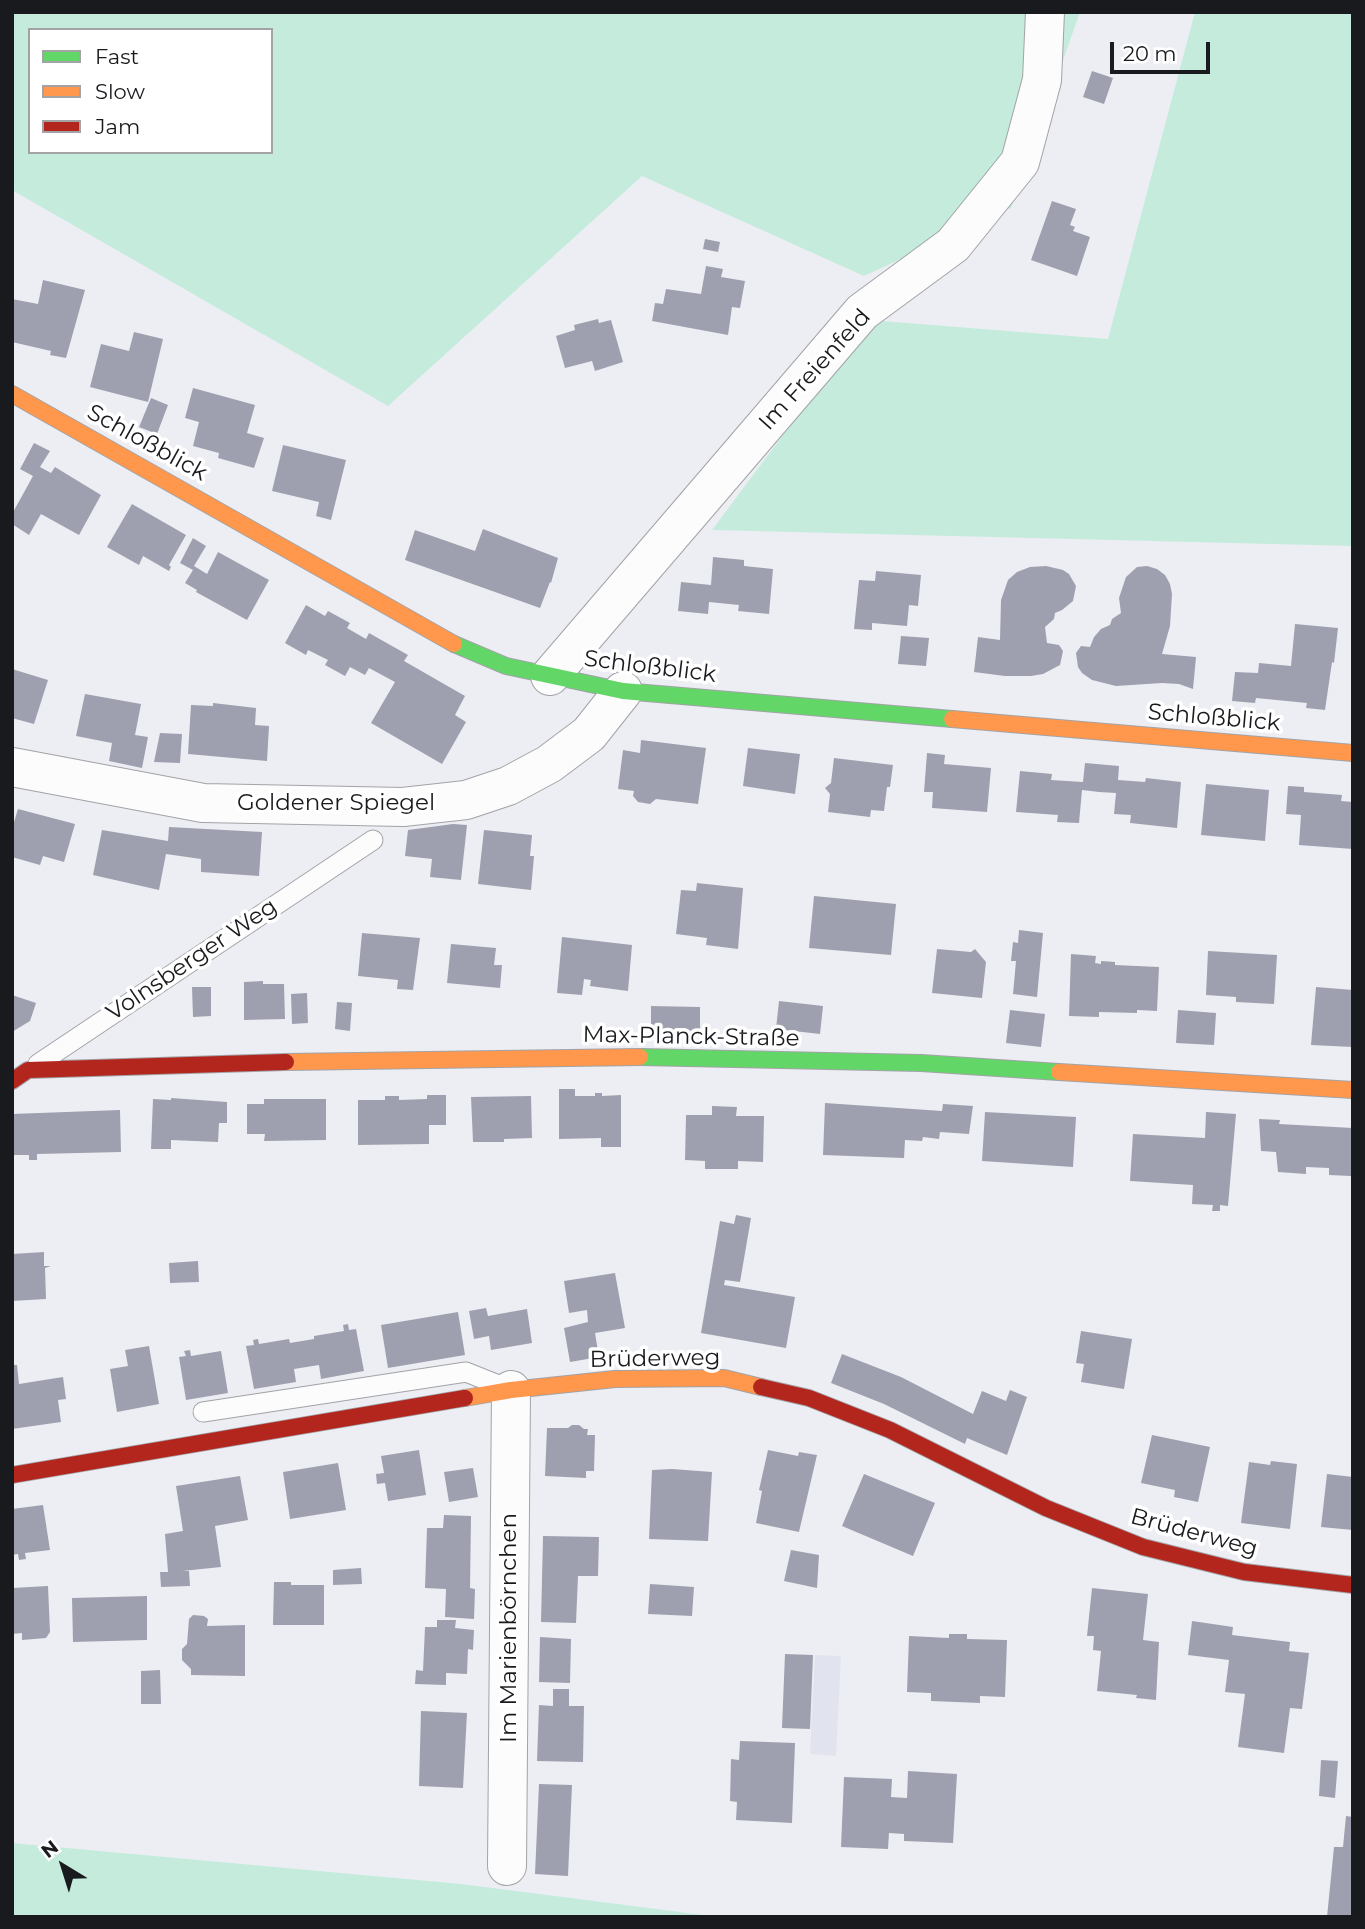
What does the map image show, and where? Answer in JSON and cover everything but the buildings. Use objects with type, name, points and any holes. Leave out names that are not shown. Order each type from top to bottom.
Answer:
[{"type":"street","name":"Im Freienfeld","points":[[550,676],[862,313],[953,245],[1020,162],[1042,80],[1045,12]]},
{"type":"street","name":"Schloßblick","points":[[12,394],[443,639],[506,666],[623,691],[1353,753]]},
{"type":"street","name":"Goldener Spiegel","points":[[12,767],[203,803],[403,807],[466,800],[508,786],[549,764],[589,734],[623,691]]},
{"type":"street","name":"Max-Planck-Straße","points":[[20,1075],[243,1063],[635,1057],[921,1063],[1353,1090]]},
{"type":"street","name":"Brüderweg","points":[[12,1475],[511,1390],[615,1379],[724,1378],[809,1398],[890,1430],[1046,1508],[1143,1547],[1244,1572],[1353,1585]]},
{"type":"street","name":"Im Marienbörnchen","points":[[507,1866],[511,1390]]},
{"type":"lane","name":"Volnsberger Weg","points":[[20,1075],[373,840]]},
{"type":"lane","points":[[203,1412],[466,1372],[511,1390]]},
{"type":"shaded area","points":[[815,1655],[841,1656],[836,1756],[810,1754]]},
{"type":"green space","points":[[12,12],[1080,12],[1011,208],[864,276],[642,176],[388,406],[12,190]]},
{"type":"green space","points":[[1195,12],[1353,12],[1353,546],[712,530],[869,320],[1108,339]]},
{"type":"green space","points":[[12,1843],[461,1884],[719,1917],[12,1917]]},
{"type":"traffic: fast","points":[[454,644],[506,666],[623,691],[952,719]]},
{"type":"traffic: fast","points":[[640,1057],[921,1063],[1059,1072]]},
{"type":"traffic: slow","points":[[12,394],[454,644]]},
{"type":"traffic: slow","points":[[952,719],[1353,753]]},
{"type":"traffic: slow","points":[[286,1062],[640,1057]]},
{"type":"traffic: slow","points":[[1059,1072],[1353,1090]]},
{"type":"traffic: slow","points":[[465,1398],[511,1390],[615,1379],[724,1378],[761,1387]]},
{"type":"traffic: jam","points":[[12,1081],[28,1070],[286,1062]]},
{"type":"traffic: jam","points":[[761,1387],[809,1398],[890,1430],[1046,1508],[1143,1547],[1244,1572],[1353,1585]]},
{"type":"traffic: jam","points":[[12,1475],[465,1398]]}]
